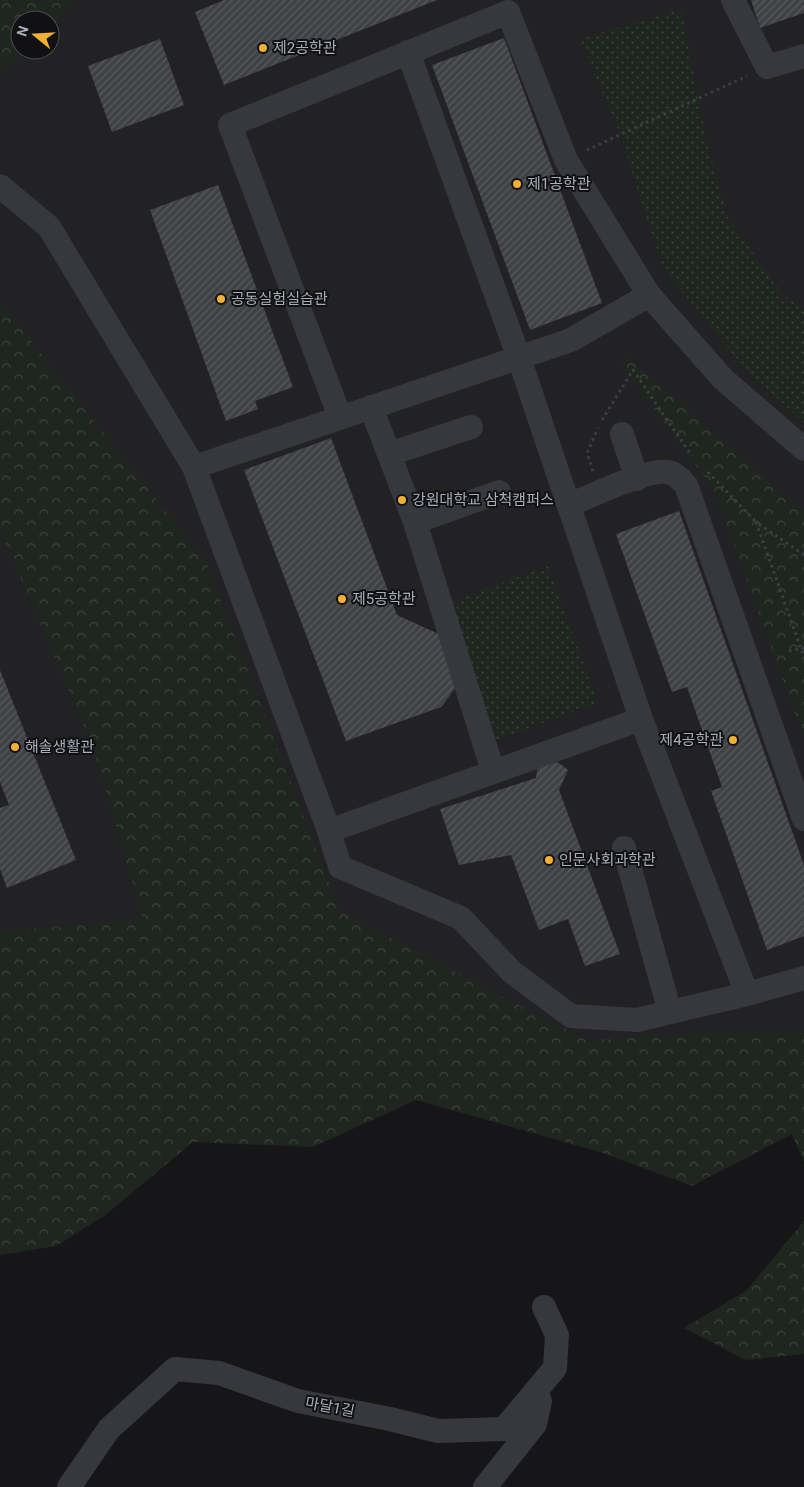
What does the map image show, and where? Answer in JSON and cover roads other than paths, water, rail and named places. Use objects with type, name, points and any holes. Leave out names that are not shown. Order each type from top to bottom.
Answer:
[{"type":"lane","points":[[733,0],[767,66],[804,56]]},
{"type":"lane","points":[[340,417],[230,125],[508,12],[566,160],[649,295],[723,378],[804,449]]},
{"type":"lane","points":[[408,52],[519,358],[641,719],[747,994]]},
{"type":"lane","points":[[0,186],[49,227],[194,467],[329,831],[340,867],[461,918],[512,972],[571,1016],[636,1020],[747,994],[804,978]]},
{"type":"lane","points":[[194,467],[571,340],[649,295]]},
{"type":"lane","points":[[371,406],[415,522],[494,771]]},
{"type":"lane","points":[[389,454],[471,428]]},
{"type":"lane","points":[[622,434],[637,478]]},
{"type":"lane","points":[[569,505],[650,474],[667,472],[677,475],[689,492],[804,819]]},
{"type":"lane","points":[[415,522],[499,492]]},
{"type":"lane","points":[[329,831],[641,719]]},
{"type":"lane","points":[[624,848],[670,1012]]},
{"type":"lane","name":"마달1길","points":[[69,1487],[110,1429],[175,1368],[219,1372],[298,1401],[390,1419],[438,1431],[504,1429],[555,1368],[557,1335],[544,1307]]},
{"type":"lane","points":[[485,1487],[536,1424],[540,1401],[535,1392]]},
{"type":"place","name":"제2공학관","points":[[263,48]]},
{"type":"place","name":"제1공학관","points":[[517,184]]},
{"type":"place","name":"공동실험실습관","points":[[221,299]]},
{"type":"place","name":"강원대학교 삼척캠퍼스","points":[[402,500]]},
{"type":"place","name":"제5공학관","points":[[342,599]]},
{"type":"place","name":"제4공학관","points":[[733,740]]},
{"type":"place","name":"해솔생활관","points":[[15,747]]},
{"type":"place","name":"인문사회과학관","points":[[549,860]]}]
